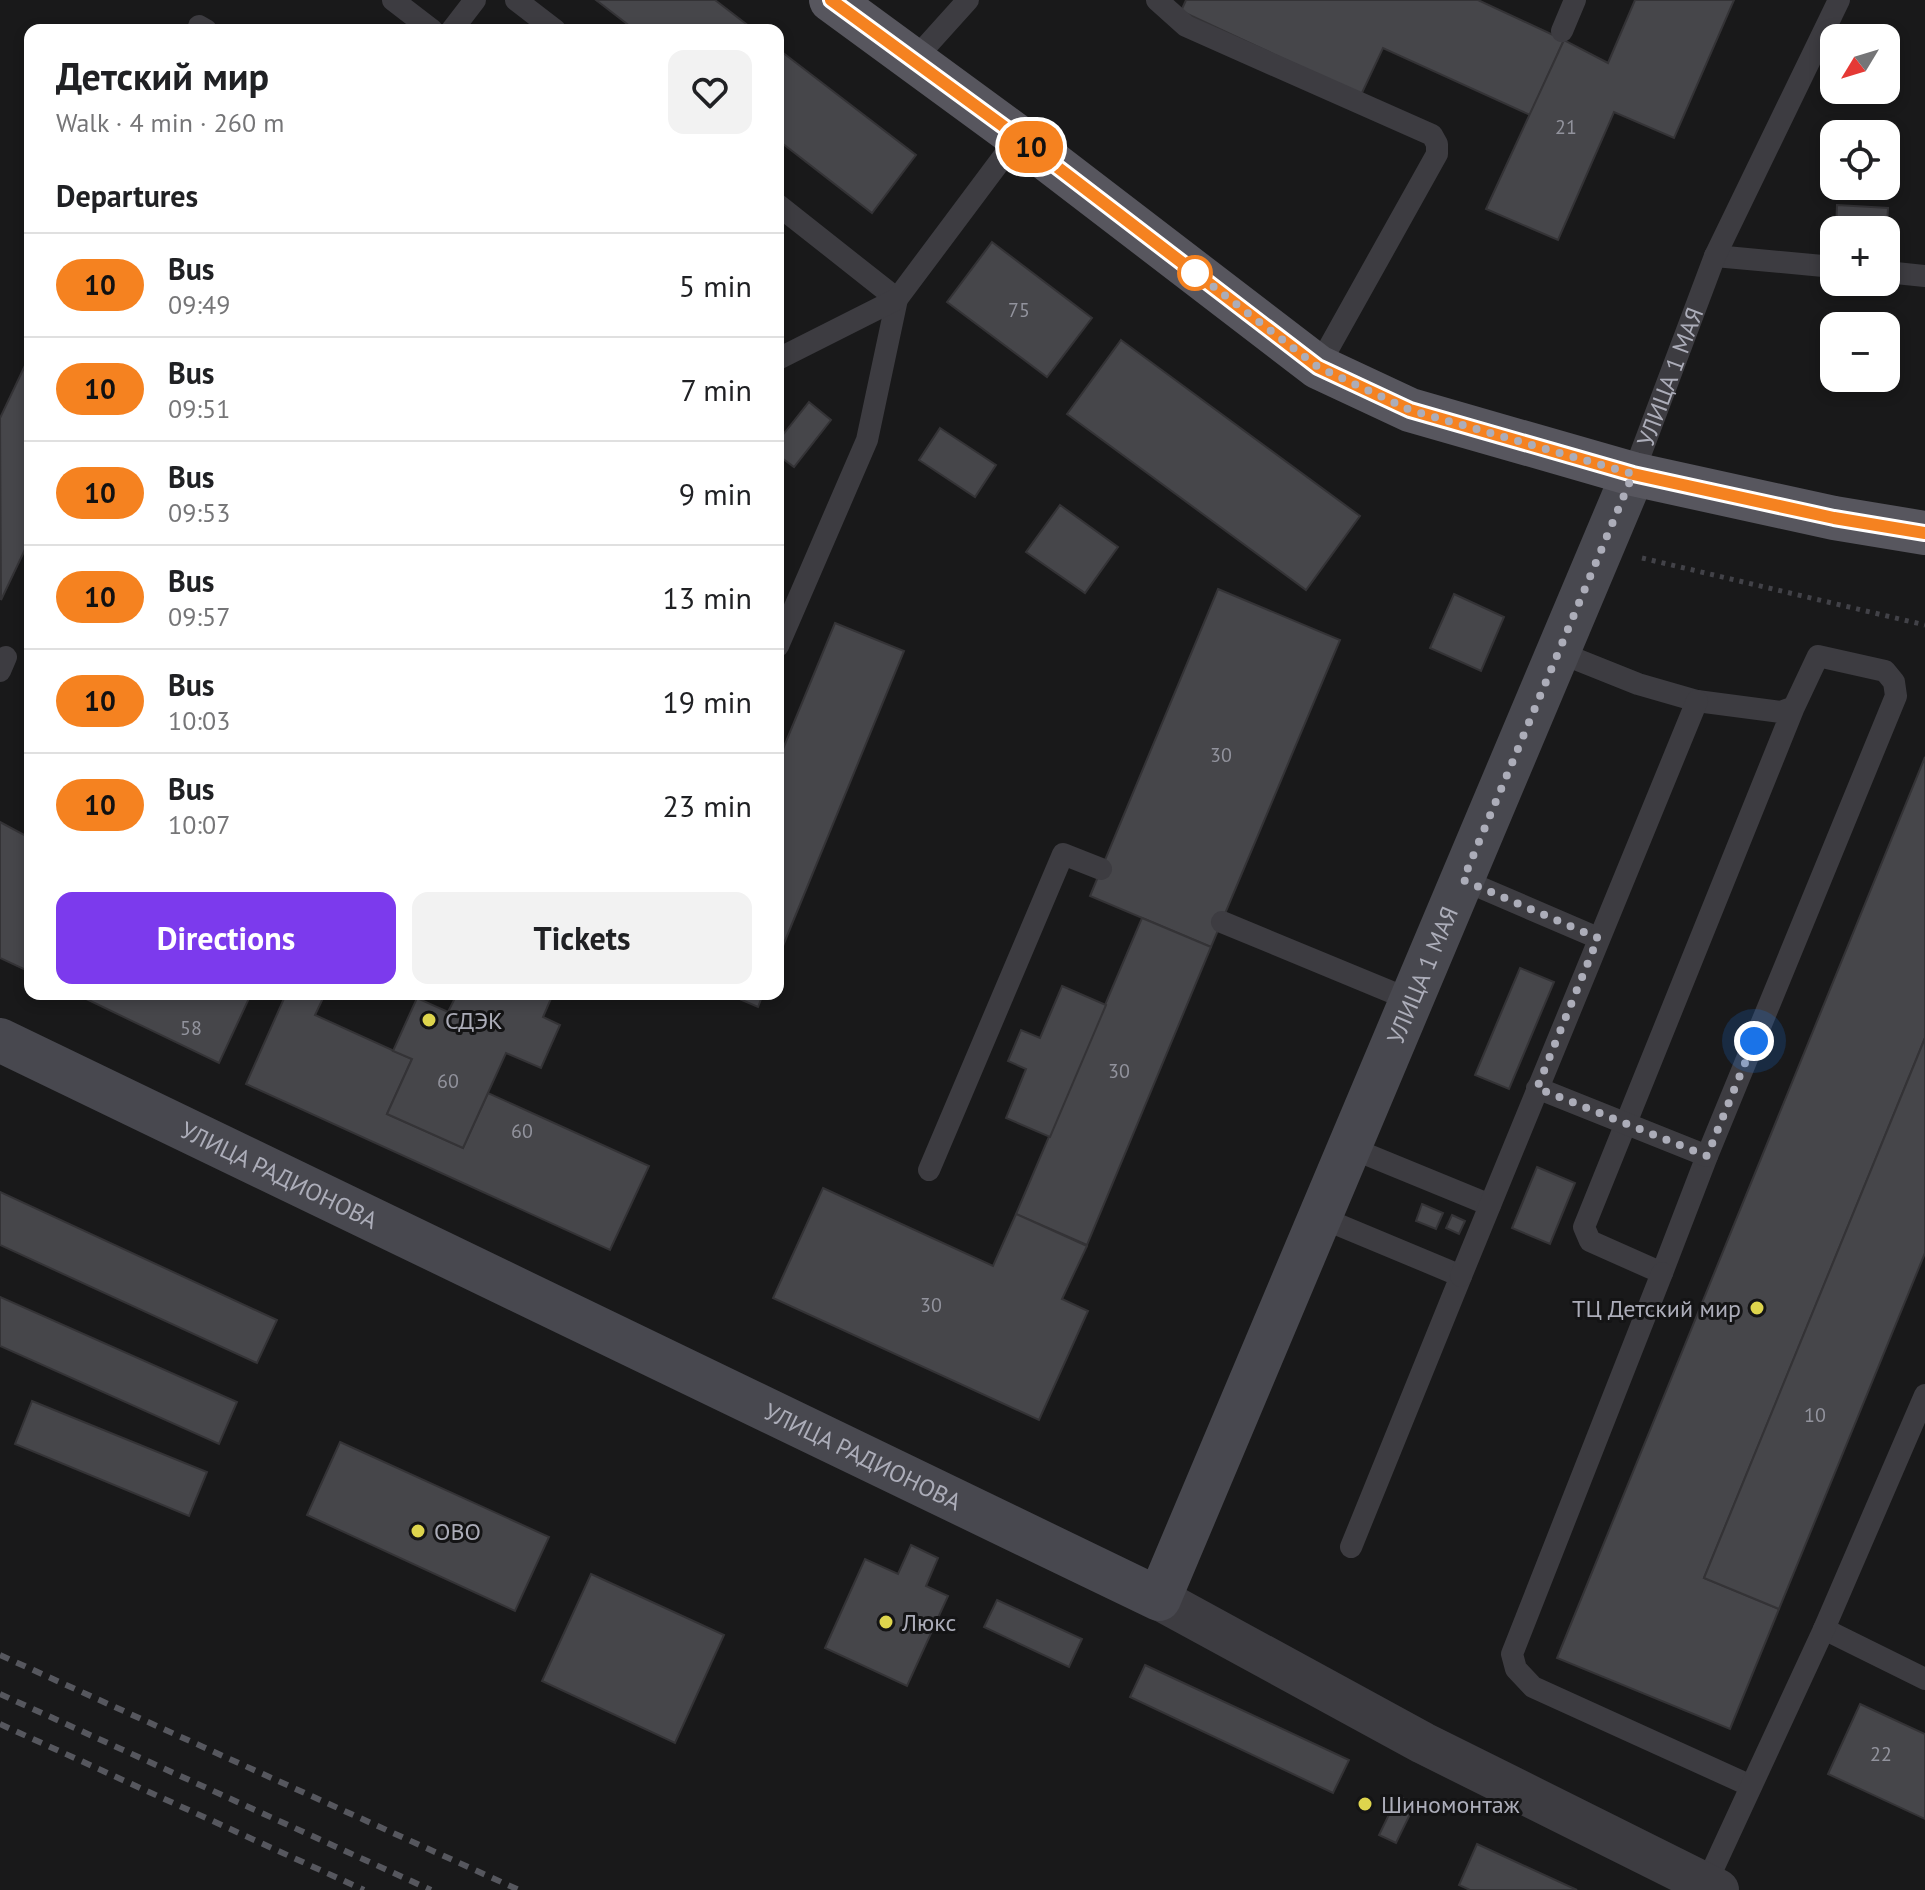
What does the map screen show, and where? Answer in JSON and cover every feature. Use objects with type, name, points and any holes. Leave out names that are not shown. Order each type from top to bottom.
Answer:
[{"type":"main road","points":[[831,0],[1018,137],[1318,367],[1410,410],[1633,474],[1834,518],[1925,533]]},
{"type":"street","name":"УЛИЦА 1 МАЯ","points":[[1159,1599],[1633,474]]},
{"type":"street","name":"УЛИЦА РАДИОНОВА","points":[[0,1040],[1159,1599],[1423,1743],[1712,1887]]},
{"type":"lane","points":[[393,0],[424,24]]},
{"type":"lane","points":[[457,24],[475,0]]},
{"type":"lane","points":[[516,0],[547,24]]},
{"type":"lane","points":[[913,61],[968,0]]},
{"type":"lane","points":[[1157,0],[1186,26],[1432,135],[1437,144],[1437,154],[1318,367]]},
{"type":"lane","points":[[1562,31],[1575,0]]},
{"type":"lane","name":"УЛИЦА 1 МАЯ","points":[[1633,474],[1715,256],[1839,0]]},
{"type":"lane","points":[[784,632],[867,440],[897,299],[1018,137]]},
{"type":"lane","points":[[784,210],[897,299]]},
{"type":"lane","points":[[1715,256],[1820,266]]},
{"type":"lane","points":[[1900,273],[1925,276]]},
{"type":"lane","points":[[784,356],[897,299]]},
{"type":"lane","points":[[1558,652],[1638,684],[1697,701],[1781,712],[1794,707]]},
{"type":"lane","points":[[1662,1273],[1590,1241],[1584,1227],[1794,707],[1818,656],[1885,671],[1894,682],[1896,696],[1707,1156],[1662,1273],[1512,1654],[1516,1669],[1533,1687],[1751,1786]]},
{"type":"lane","points":[[1351,1547],[1697,701]]},
{"type":"lane","points":[[929,1170],[1063,854],[1101,869]]},
{"type":"lane","points":[[1463,880],[1598,938]]},
{"type":"lane","points":[[1222,922],[1413,1001]]},
{"type":"lane","points":[[1537,1088],[1707,1156]]},
{"type":"lane","points":[[1351,1148],[1490,1205]]},
{"type":"lane","points":[[1322,1218],[1461,1276]]},
{"type":"lane","points":[[1712,1887],[1751,1786],[1824,1629],[1925,1395]]},
{"type":"lane","points":[[1824,1629],[1925,1679]]},
{"type":"path","points":[[1602,548],[1925,625]]},
{"type":"building","points":[[596,0],[715,0],[746,24],[627,24]]},
{"type":"building","points":[[1186,0],[1478,0],[1564,40],[1530,115],[1383,48],[1361,95],[1181,11]]},
{"type":"building","points":[[1635,0],[1734,0],[1674,138],[1614,112],[1558,240],[1486,209],[1564,40],[1608,63]]},
{"type":"building","points":[[784,54],[916,155],[872,213],[784,145]]},
{"type":"building","points":[[1837,205],[1888,208],[1888,216],[1837,216]]},
{"type":"building","points":[[992,242],[1092,318],[1047,377],[947,302]]},
{"type":"building","points":[[1121,340],[1360,516],[1306,590],[1067,414]]},
{"type":"building","points":[[24,368],[24,552],[1,600],[0,418]]},
{"type":"building","points":[[809,402],[831,420],[794,467],[784,460],[784,433]]},
{"type":"building","points":[[940,428],[996,465],[975,497],[919,460]]},
{"type":"building","points":[[1060,505],[1118,547],[1085,593],[1026,552]]},
{"type":"building","points":[[1218,589],[1340,640],[1211,947],[1090,896]]},
{"type":"building","points":[[1454,594],[1504,617],[1481,671],[1430,648]]},
{"type":"building","points":[[835,623],[904,651],[784,943],[784,746]]},
{"type":"building","name":"ТЦ Детский мир","points":[[1925,757],[1925,1038],[1704,1578],[1779,1609],[1730,1729],[1557,1658]]},
{"type":"building","points":[[0,822],[24,835],[24,969],[0,958]]},
{"type":"building","points":[[1142,918],[1211,947],[1087,1245],[1016,1214]]},
{"type":"building","points":[[1520,968],[1554,982],[1509,1089],[1475,1075]]},
{"type":"building","points":[[1062,986],[1106,1005],[1050,1137],[1006,1118],[1026,1069],[1008,1061],[1021,1030],[1040,1038]]},
{"type":"building","points":[[88,1000],[248,1000],[219,1063]]},
{"type":"building","points":[[283,1000],[322,1000],[315,1015],[412,1059],[387,1114],[463,1148],[488,1093],[649,1166],[610,1250],[246,1084]]},
{"type":"building","points":[[416,1000],[448,1012],[454,1000],[550,1000],[543,1017],[560,1025],[541,1068],[506,1053],[463,1148],[387,1114],[412,1059],[393,1051]]},
{"type":"building","points":[[742,1000],[761,1000],[758,1007]]},
{"type":"building","points":[[1925,1038],[1925,1253],[1779,1609],[1704,1578]]},
{"type":"building","points":[[1537,1167],[1575,1183],[1550,1244],[1512,1228]]},
{"type":"building","points":[[823,1188],[993,1266],[1016,1214],[1087,1246],[1062,1299],[1088,1311],[1039,1420],[773,1298]]},
{"type":"building","points":[[0,1192],[277,1320],[257,1363],[0,1245]]},
{"type":"building","points":[[1422,1204],[1443,1213],[1436,1229],[1416,1221]]},
{"type":"building","points":[[1452,1215],[1465,1221],[1459,1234],[1446,1228]]},
{"type":"building","points":[[0,1297],[237,1402],[219,1444],[0,1346]]},
{"type":"building","points":[[32,1401],[207,1472],[189,1516],[15,1444]]},
{"type":"building","points":[[340,1442],[549,1537],[515,1611],[307,1515]]},
{"type":"building","name":"Люкс","points":[[911,1545],[938,1558],[926,1586],[948,1596],[907,1686],[825,1648],[865,1559],[898,1574]]},
{"type":"building","points":[[591,1574],[724,1635],[675,1743],[542,1681]]},
{"type":"building","points":[[997,1600],[1082,1639],[1069,1667],[984,1627]]},
{"type":"building","points":[[1145,1665],[1349,1760],[1333,1793],[1130,1697]]},
{"type":"building","points":[[1860,1704],[1925,1734],[1925,1819],[1828,1774]]},
{"type":"building","points":[[1398,1796],[1415,1804],[1396,1843],[1379,1835]]},
{"type":"building","points":[[1477,1844],[1577,1890],[1470,1890],[1459,1885]]},
{"type":"railway","points":[[0,1655],[519,1890]]},
{"type":"railway","points":[[0,1694],[431,1890]]},
{"type":"railway","points":[[0,1724],[364,1890]]},
{"type":"bus line","name":"10","points":[[831,0],[1018,137],[1318,367],[1410,410],[1633,474],[1834,518],[1925,533]]},
{"type":"place","name":"СДЭК","points":[[429,1020]]},
{"type":"place","name":"ТЦ Детский мир","points":[[1757,1308]]},
{"type":"place","name":"OBO","points":[[418,1531]]},
{"type":"place","name":"Люкс","points":[[886,1622]]},
{"type":"place","name":"Шиномонтаж","points":[[1365,1804]]},
{"type":"route","points":[[1195,273],[1193,271],[1318,367],[1410,410],[1633,474],[1463,880],[1598,938],[1537,1088],[1707,1156],[1754,1041]]}]
